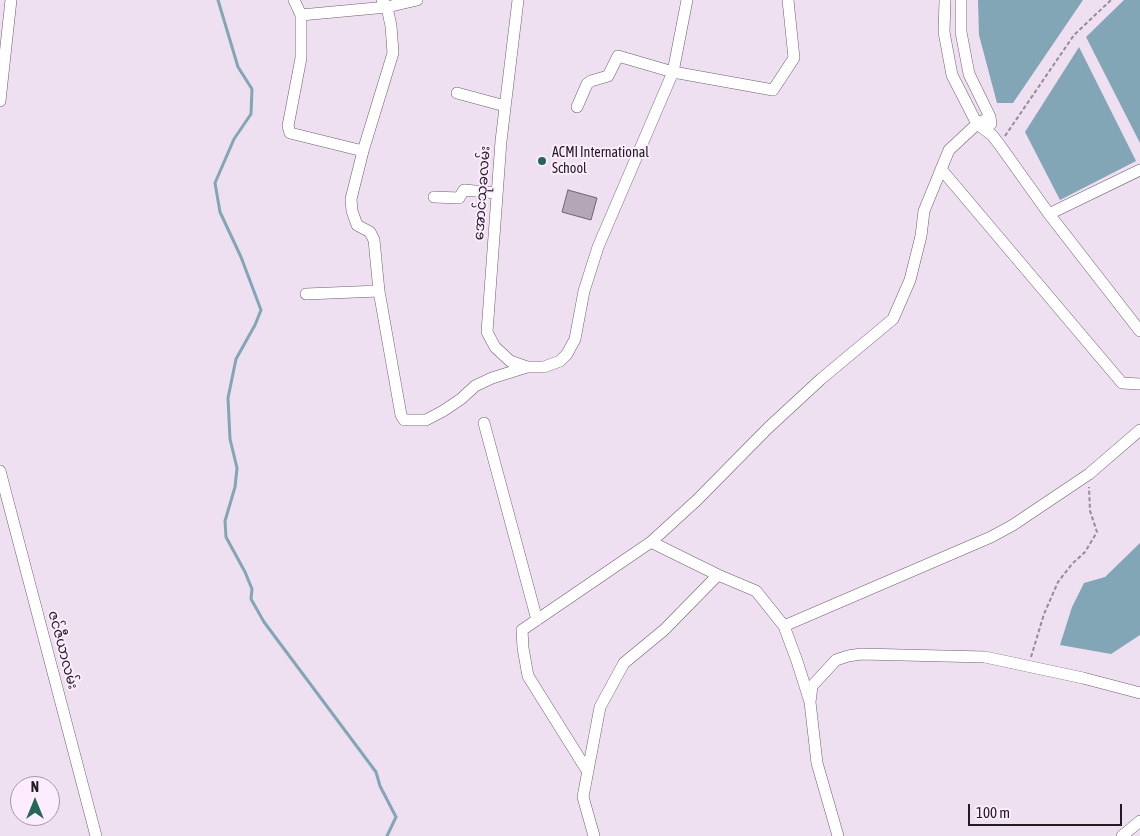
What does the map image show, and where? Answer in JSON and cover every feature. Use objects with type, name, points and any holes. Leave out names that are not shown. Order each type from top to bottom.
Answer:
[{"type":"street","points":[[0,101],[11,0]]},
{"type":"street","points":[[294,0],[301,15],[301,58],[288,126],[290,133],[363,151]]},
{"type":"street","points":[[301,15],[417,0]]},
{"type":"street","name":"အောင်သုခလမ်း","points":[[518,0],[505,106],[487,332],[495,347],[510,361],[527,367]]},
{"type":"street","points":[[384,3],[391,26],[392,53],[351,198],[352,211],[357,225],[370,232],[374,240],[380,291],[401,415],[404,420],[426,420],[449,407],[475,386],[492,378],[527,367],[544,367],[560,361],[567,354],[575,339],[584,291],[598,247],[673,72],[687,0]]},
{"type":"street","points":[[577,107],[588,84],[591,81],[608,76],[618,56],[673,72],[773,90],[794,58],[788,0]]},
{"type":"street","points":[[944,0],[944,32],[952,75],[977,124],[996,140],[1048,214],[1140,331]]},
{"type":"street","points":[[961,0],[960,32],[969,74],[990,117],[996,140]]},
{"type":"street","points":[[457,93],[505,106]]},
{"type":"street","points":[[588,772],[528,676],[522,630],[651,542],[697,500],[821,379],[893,319],[910,280],[921,236],[924,211],[949,150],[977,124],[990,117]]},
{"type":"street","points":[[942,169],[1122,383],[1140,384]]},
{"type":"street","points":[[1048,214],[1140,170]]},
{"type":"street","points":[[434,197],[459,198],[464,190],[497,193]]},
{"type":"street","points":[[306,294],[380,291]]},
{"type":"street","points":[[484,423],[537,620]]},
{"type":"street","points":[[784,626],[991,537],[1013,525],[1089,474],[1140,430]]},
{"type":"street","name":"ဇင်ဇီယာလမ်း","points":[[0,471],[96,836]]},
{"type":"street","points":[[651,542],[756,591],[784,626],[810,702],[817,763],[838,836]]},
{"type":"street","points":[[594,836],[583,797],[600,707],[624,663],[664,630],[718,574]]},
{"type":"street","points":[[810,702],[812,686],[836,660],[861,654],[985,657],[1083,678],[1140,693]]},
{"type":"street","points":[[1122,836],[1140,821]]},
{"type":"path","points":[[996,140],[1074,35],[1111,0]]},
{"type":"path","points":[[1028,666],[1044,614],[1058,582],[1072,564],[1085,552],[1097,532],[1090,511],[1089,474]]},
{"type":"water","points":[[978,0],[1083,0],[1013,103],[997,103],[979,35]]},
{"type":"water","points":[[1124,0],[1140,0],[1140,143],[1086,37]]},
{"type":"water","points":[[1079,47],[1136,161],[1060,200],[1025,132]]},
{"type":"water","points":[[1140,543],[1140,635],[1111,654],[1060,645],[1072,607],[1084,583],[1105,577]]},
{"type":"building","points":[[568,190],[597,198],[591,220],[562,212]]},
{"type":"waterway","points":[[218,0],[238,67],[252,89],[251,114],[234,139],[215,183],[220,212],[241,257],[261,310],[236,359],[228,398],[230,439],[237,468],[235,487],[225,521],[226,537],[245,572],[252,589],[251,599],[264,622],[376,772],[380,786],[396,817],[387,836]]},
{"type":"place","name":"ACMI International School","points":[[542,161]]}]
